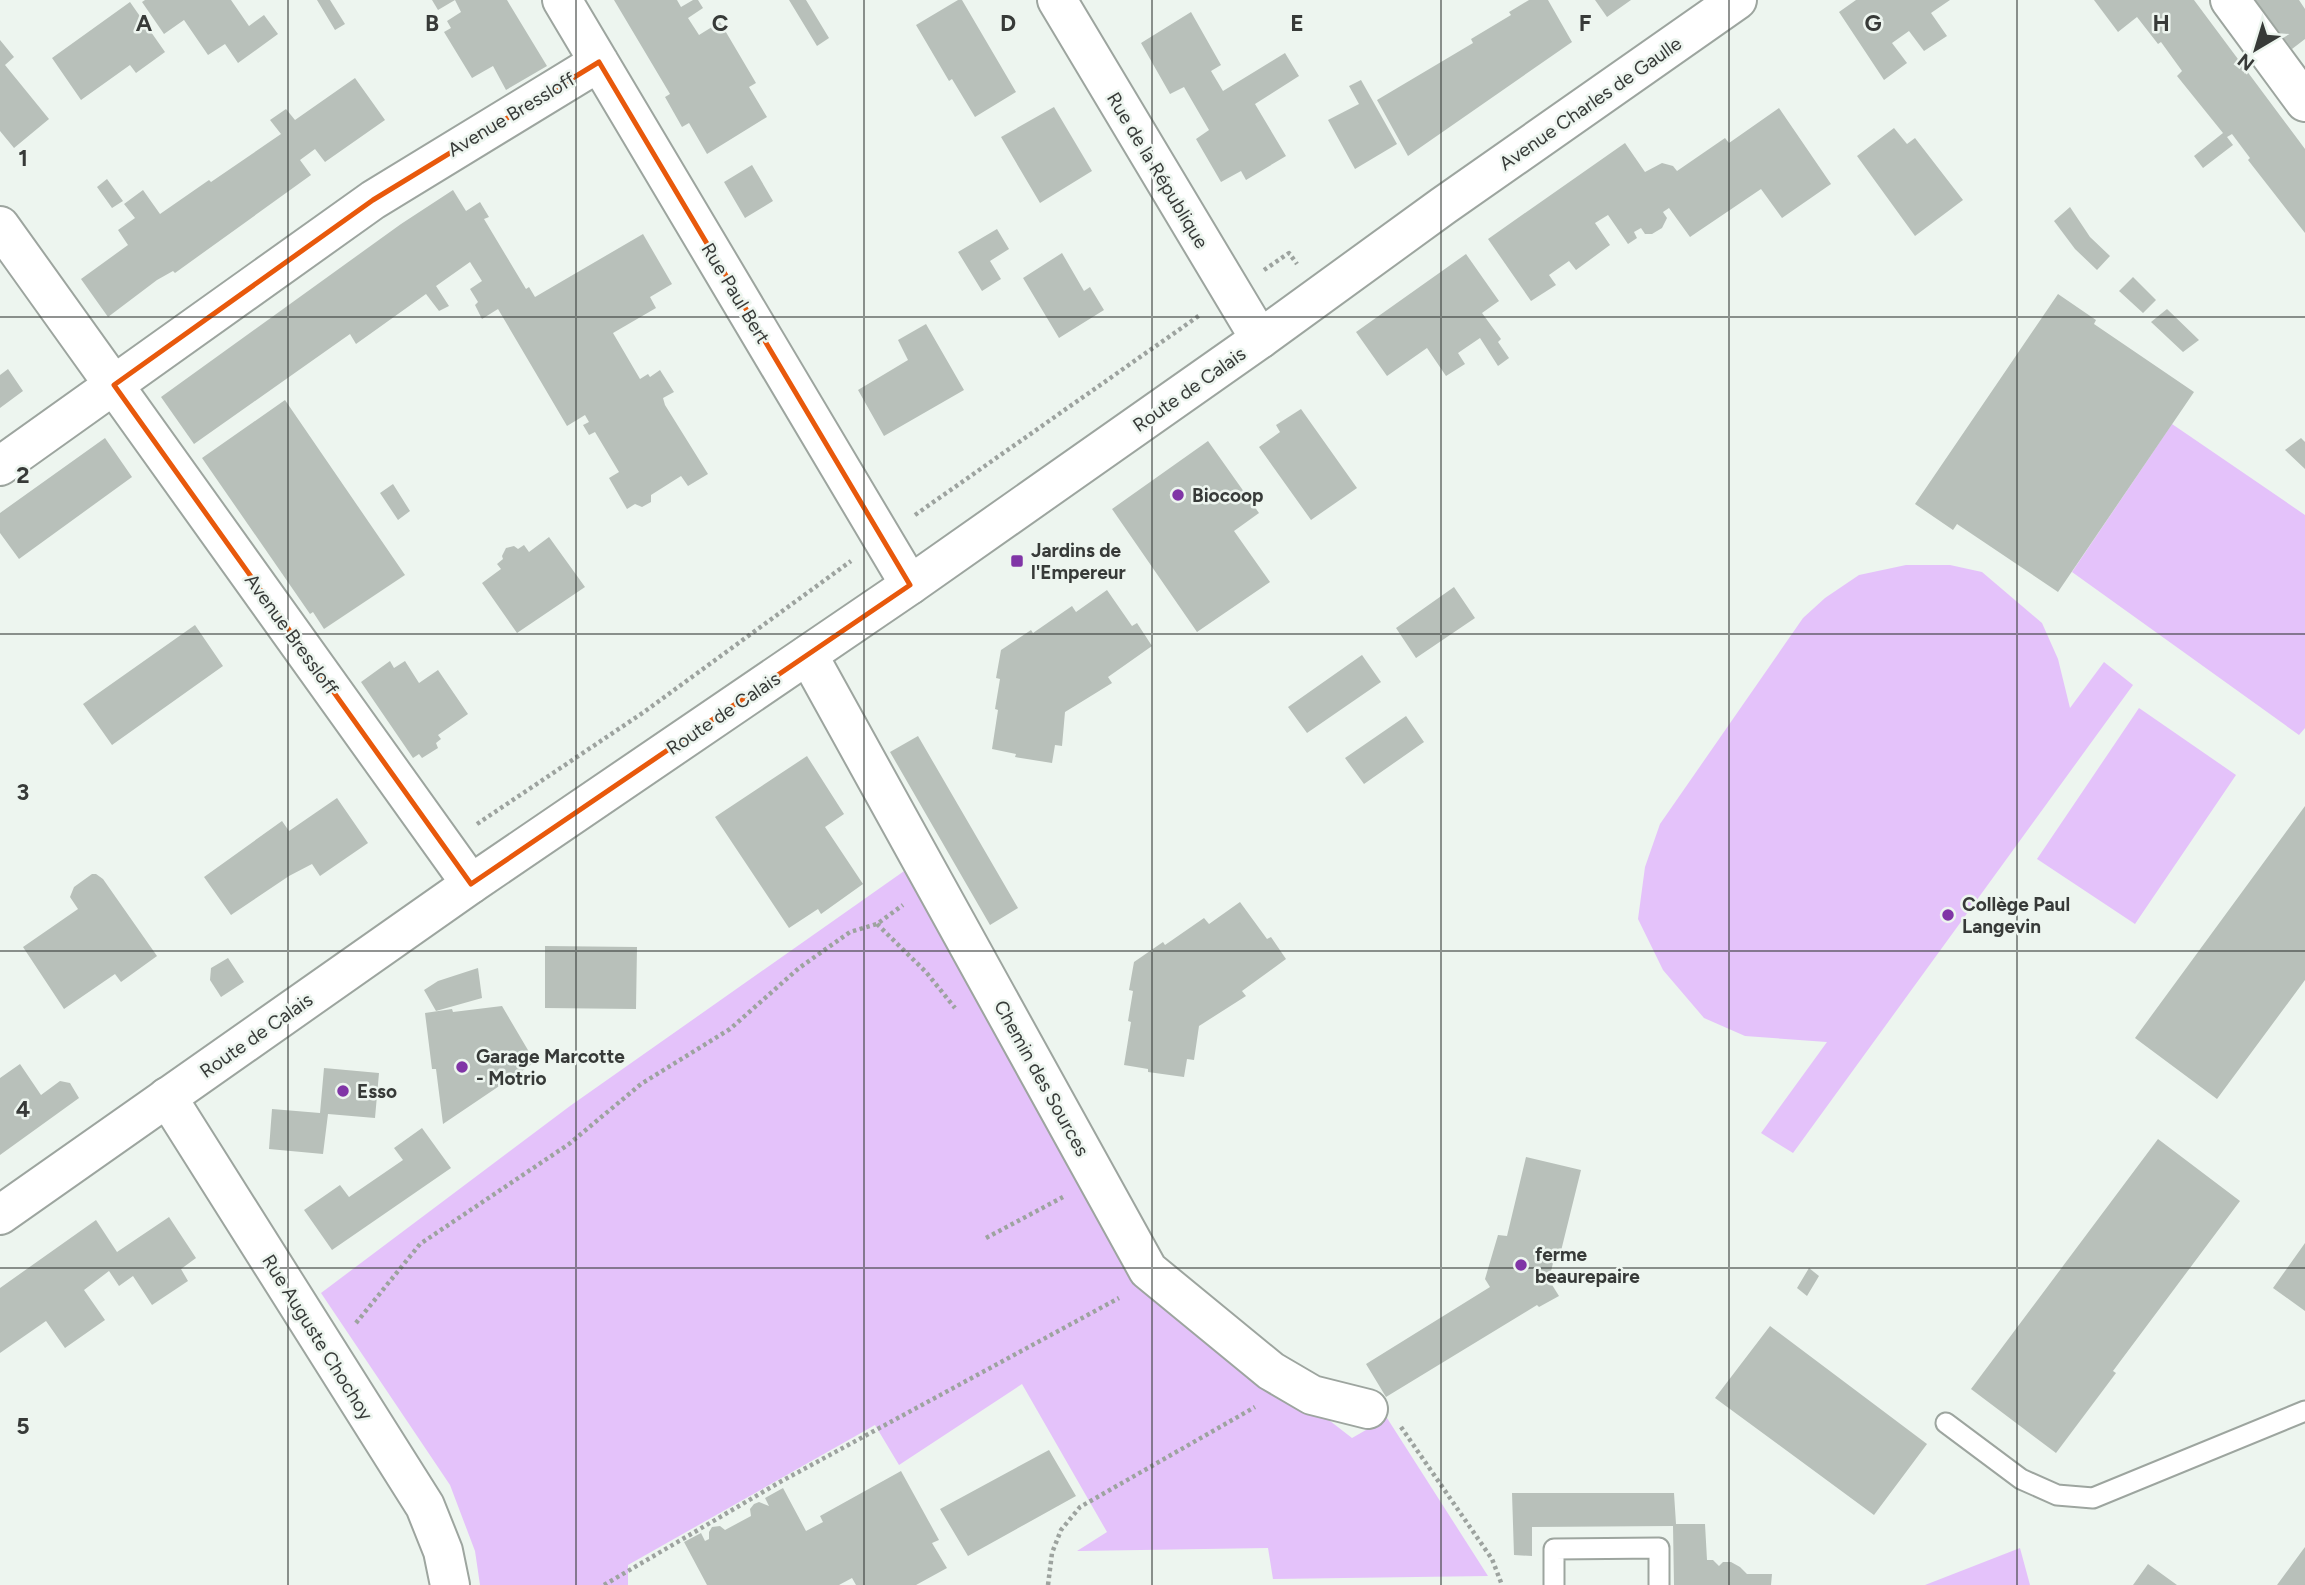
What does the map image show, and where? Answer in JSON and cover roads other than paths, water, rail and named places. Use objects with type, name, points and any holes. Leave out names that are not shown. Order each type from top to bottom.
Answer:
[{"type":"street","name":"Rue Paul Bert","points":[[562,0],[910,585]]},
{"type":"street","name":"Rue de la République","points":[[1057,0],[1260,339]]},
{"type":"street","name":"Avenue Charles de Gaulle","points":[[1443,206],[1737,0]]},
{"type":"street","points":[[2230,0],[2305,102]]},
{"type":"street","name":"Avenue Bressloff","points":[[0,466],[384,192],[599,62]]},
{"type":"street","name":"Route de Calais","points":[[0,1215],[471,884],[910,585],[1260,339],[1443,206]]},
{"type":"street","points":[[0,226],[114,385]]},
{"type":"street","name":"Avenue Bressloff","points":[[114,385],[471,884]]},
{"type":"street","name":"Chemin des Sources","points":[[808,654],[1148,1270],[1271,1371],[1312,1395],[1368,1409]]},
{"type":"street","name":"Rue Auguste Chochoy","points":[[167,1097],[425,1506],[443,1550],[450,1585]]},
{"type":"lane","points":[[1946,1423],[2021,1479],[2057,1495],[2093,1498],[2305,1411]]},
{"type":"lane","points":[[1554,1585],[1554,1549],[1659,1548],[1659,1585]]},
{"type":"place","name":"Biocoop","points":[[1178,495]]},
{"type":"place","name":"Jardins de l'Empereur","points":[[1017,561]]},
{"type":"place","name":"Collège Paul Langevin","points":[[1948,915]]},
{"type":"place","name":"Garage Marcotte - Motrio","points":[[462,1067]]},
{"type":"place","name":"Esso","points":[[343,1091]]},
{"type":"place","name":"ferme beaurepaire","points":[[1521,1265]]}]
